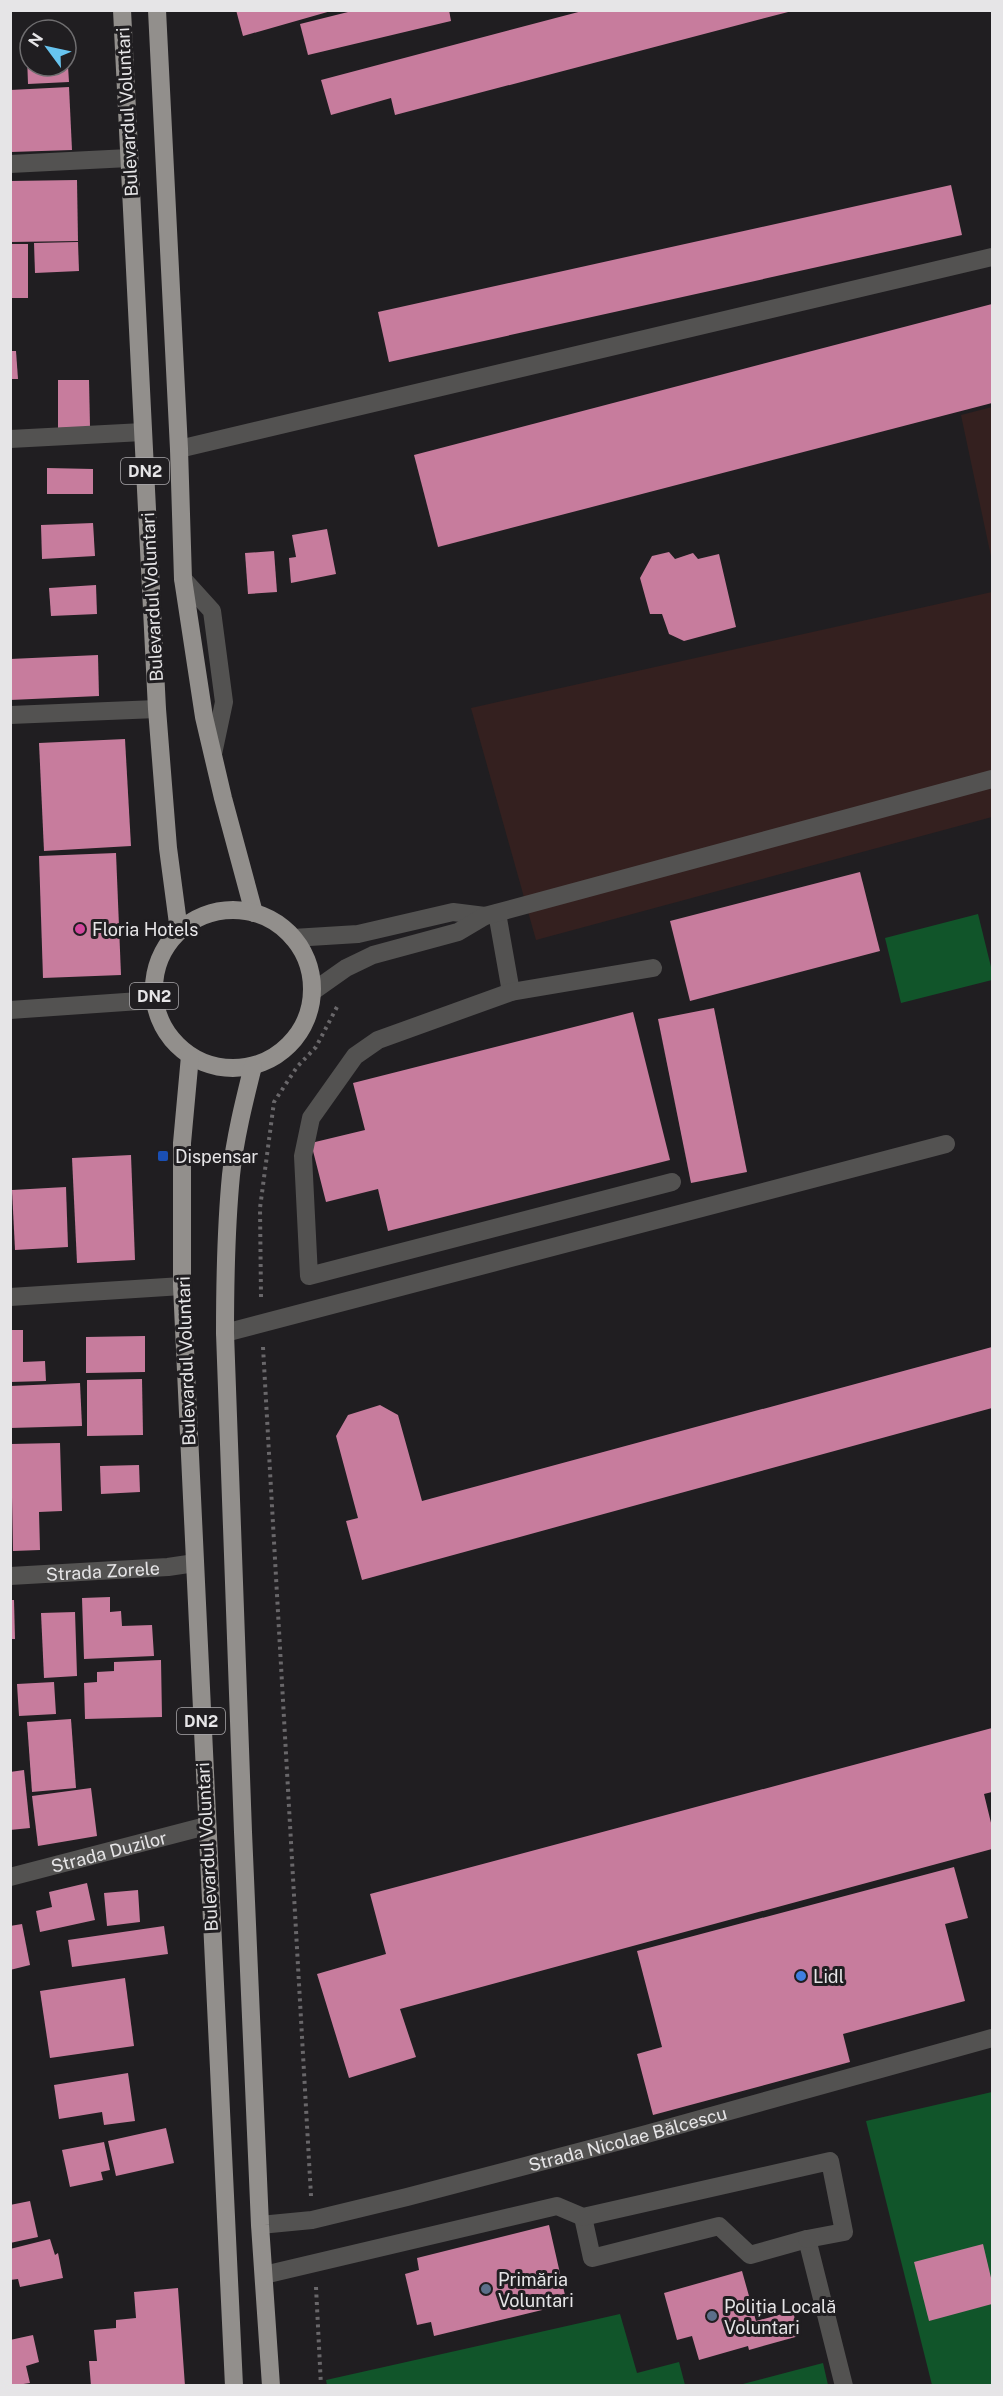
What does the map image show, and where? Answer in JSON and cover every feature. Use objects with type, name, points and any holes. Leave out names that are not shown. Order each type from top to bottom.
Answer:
[{"type":"highway","name":"Bulevardul Voluntari","points":[[122,10],[157,709],[168,848],[179,931]]},
{"type":"highway","name":"Bulevardul Voluntari","points":[[157,10],[179,449],[183,579],[204,717],[255,913]]},
{"type":"highway","points":[[179,931],[195,919],[214,912],[235,910],[255,913],[276,922],[293,938],[304,954],[310,973],[312,992],[307,1017],[295,1038],[276,1055],[253,1066],[231,1068],[209,1065],[189,1056]]},
{"type":"highway","name":"DN2","points":[[179,931],[164,951],[155,974],[154,999],[160,1021],[172,1041],[189,1056]]},
{"type":"highway","name":"Bulevardul Voluntari","points":[[189,1056],[182,1143],[182,1286],[234,2385]]},
{"type":"highway","name":"Bulevardul Voluntari","points":[[253,1066],[240,1119],[231,1174],[225,1264],[225,1333],[238,1727],[260,2225],[271,2385]]},
{"type":"street","points":[[10,164],[129,158]]},
{"type":"street","points":[[179,449],[993,257]]},
{"type":"street","points":[[10,439],[143,432]]},
{"type":"street","points":[[10,715],[157,709]]},
{"type":"street","points":[[312,992],[350,966],[373,955],[458,932],[491,915],[993,778]]},
{"type":"street","points":[[293,938],[358,934],[453,912],[491,915]]},
{"type":"street","points":[[491,915],[511,992]]},
{"type":"street","points":[[653,968],[511,992],[378,1040],[355,1056],[311,1118],[303,1156],[309,1275],[672,1182]]},
{"type":"street","points":[[10,1010],[154,999]]},
{"type":"street","points":[[225,1333],[946,1144]]},
{"type":"street","points":[[10,1297],[182,1286]]},
{"type":"street","name":"Strada Zorele","points":[[10,1576],[168,1567],[195,1563]]},
{"type":"street","name":"Strada Duzilor","points":[[10,1877],[206,1826]]},
{"type":"street","name":"Strada Nicolae Bălcescu","points":[[260,2225],[312,2220],[655,2132],[993,2038]]},
{"type":"street","points":[[264,2275],[556,2206],[583,2217],[830,2162],[844,2232],[807,2239],[750,2255],[719,2226],[592,2258],[583,2217]]},
{"type":"street","points":[[807,2239],[844,2385]]},
{"type":"path","points":[[312,2220],[261,1323],[260,1208],[274,1102],[297,1067],[316,1047],[340,1002]]},
{"type":"path","points":[[314,2262],[321,2385]]},
{"type":"shaded area","points":[[992,407],[992,561],[961,415]]},
{"type":"shaded area","points":[[992,592],[992,817],[536,940],[471,708]]},
{"type":"green space","points":[[978,914],[992,971],[992,980],[901,1003],[885,938]]},
{"type":"green space","points":[[992,2092],[992,2385],[932,2385],[866,2121]]},
{"type":"green space","points":[[620,2314],[637,2373],[679,2362],[685,2385],[327,2385],[326,2380]]},
{"type":"green space","points":[[823,2363],[828,2385],[739,2385]]},
{"type":"building","points":[[236,10],[331,10],[331,11],[243,36]]},
{"type":"building","points":[[356,10],[449,10],[451,21],[308,55],[300,24]]},
{"type":"building","points":[[586,10],[792,11],[395,115],[391,98],[331,115],[321,80]]},
{"type":"building","points":[[28,78],[69,78],[69,82],[28,84]]},
{"type":"building","points":[[69,87],[72,150],[11,152],[10,90]]},
{"type":"building","points":[[77,180],[78,241],[10,242],[10,181]]},
{"type":"building","points":[[951,185],[962,235],[389,362],[378,312]]},
{"type":"building","points":[[78,242],[79,271],[35,273],[34,243]]},
{"type":"building","points":[[10,244],[28,244],[28,298],[10,298]]},
{"type":"building","points":[[992,304],[992,403],[438,547],[414,455]]},
{"type":"building","points":[[10,351],[16,351],[18,379],[10,379]]},
{"type":"building","points":[[58,380],[89,380],[90,427],[58,428]]},
{"type":"building","points":[[47,468],[93,469],[93,494],[47,494]]},
{"type":"building","points":[[93,523],[95,556],[42,559],[41,525]]},
{"type":"building","points":[[327,529],[336,574],[291,583],[289,558],[296,557],[292,535]]},
{"type":"building","points":[[274,551],[277,592],[248,594],[245,553]]},
{"type":"building","points":[[669,552],[675,559],[693,553],[698,559],[719,554],[736,627],[684,641],[669,634],[662,614],[650,614],[640,578],[652,556]]},
{"type":"building","points":[[96,585],[97,614],[51,616],[49,588]]},
{"type":"building","points":[[98,655],[99,696],[10,700],[10,659]]},
{"type":"building","points":[[125,739],[131,846],[44,851],[39,743]]},
{"type":"building","name":"Floria Hotels","points":[[116,853],[121,975],[43,978],[39,856]]},
{"type":"building","points":[[860,872],[880,951],[690,1001],[670,921]]},
{"type":"building","points":[[714,1008],[747,1172],[691,1183],[658,1019]]},
{"type":"building","points":[[633,1012],[670,1160],[388,1231],[378,1189],[326,1202],[311,1143],[365,1130],[353,1083]]},
{"type":"building","points":[[131,1155],[135,1260],[77,1263],[72,1158]]},
{"type":"building","points":[[66,1187],[68,1247],[15,1250],[12,1190]]},
{"type":"building","points":[[10,1330],[23,1330],[23,1362],[45,1361],[46,1381],[10,1382]]},
{"type":"building","points":[[145,1336],[145,1372],[86,1373],[86,1337]]},
{"type":"building","points":[[992,1347],[992,1408],[362,1580],[346,1521],[358,1518],[336,1436],[348,1415],[380,1405],[398,1415],[422,1501]]},
{"type":"building","points":[[142,1379],[143,1435],[87,1436],[87,1380]]},
{"type":"building","points":[[80,1383],[82,1426],[10,1428],[10,1386]]},
{"type":"building","points":[[60,1443],[62,1511],[39,1512],[40,1550],[13,1551],[11,1444]]},
{"type":"building","points":[[139,1465],[140,1492],[101,1494],[100,1466]]},
{"type":"building","points":[[110,1597],[110,1612],[121,1611],[122,1626],[152,1625],[154,1656],[84,1659],[82,1598]]},
{"type":"building","points":[[10,1600],[14,1600],[15,1639],[10,1639]]},
{"type":"building","points":[[75,1612],[77,1676],[44,1678],[41,1613]]},
{"type":"building","points":[[161,1660],[162,1717],[85,1719],[84,1683],[97,1682],[97,1672],[114,1671],[114,1662]]},
{"type":"building","points":[[54,1682],[56,1714],[19,1716],[17,1684]]},
{"type":"building","points":[[71,1719],[76,1788],[32,1792],[27,1722]]},
{"type":"building","points":[[992,1728],[992,1792],[984,1794],[992,1827],[992,1849],[400,2009],[416,2057],[349,2078],[317,1974],[386,1954],[370,1894]]},
{"type":"building","points":[[24,1770],[30,1828],[10,1830],[10,1772]]},
{"type":"building","points":[[91,1788],[97,1836],[38,1846],[32,1796]]},
{"type":"building","name":"Lidl","points":[[954,1867],[968,1918],[945,1924],[965,2001],[843,2034],[850,2062],[653,2115],[637,2054],[662,2047],[637,1951]]},
{"type":"building","points":[[87,1883],[95,1920],[40,1932],[36,1911],[52,1907],[49,1892]]},
{"type":"building","points":[[138,1890],[140,1922],[107,1926],[104,1893]]},
{"type":"building","points":[[22,1924],[30,1965],[10,1970],[10,1926]]},
{"type":"building","points":[[164,1926],[168,1954],[72,1967],[68,1940]]},
{"type":"building","points":[[125,1978],[134,2046],[50,2058],[40,1991]]},
{"type":"building","points":[[128,2073],[135,2121],[104,2125],[102,2112],[59,2119],[54,2085]]},
{"type":"building","points":[[166,2128],[174,2163],[116,2176],[108,2141]]},
{"type":"building","points":[[104,2142],[110,2170],[101,2172],[103,2180],[70,2187],[62,2150]]},
{"type":"building","points":[[30,2201],[38,2237],[10,2243],[10,2205]]},
{"type":"building","name":"Primăria Voluntari","points":[[549,2225],[567,2304],[434,2336],[431,2322],[417,2325],[405,2274],[419,2270],[417,2258]]},
{"type":"building","points":[[50,2239],[55,2255],[58,2253],[63,2278],[20,2287],[18,2279],[10,2280],[10,2249]]},
{"type":"building","points":[[983,2244],[992,2282],[992,2304],[929,2321],[914,2262]]},
{"type":"building","name":"Poliția Locală Voluntari","points":[[742,2271],[756,2321],[793,2311],[799,2336],[749,2350],[748,2346],[699,2360],[692,2336],[677,2340],[664,2293]]},
{"type":"building","points":[[178,2288],[185,2386],[91,2386],[89,2361],[97,2361],[94,2330],[116,2328],[116,2320],[136,2318],[134,2292]]},
{"type":"building","points":[[33,2335],[39,2362],[26,2366],[30,2383],[10,2386],[10,2340]]},
{"type":"place","name":"Floria Hotels","points":[[80,929]]},
{"type":"place","name":"Dispensar","points":[[163,1156]]},
{"type":"place","name":"Lidl","points":[[801,1976]]},
{"type":"place","name":"Primăria Voluntari","points":[[486,2289]]},
{"type":"place","name":"Poliția Locală Voluntari","points":[[712,2316]]}]
